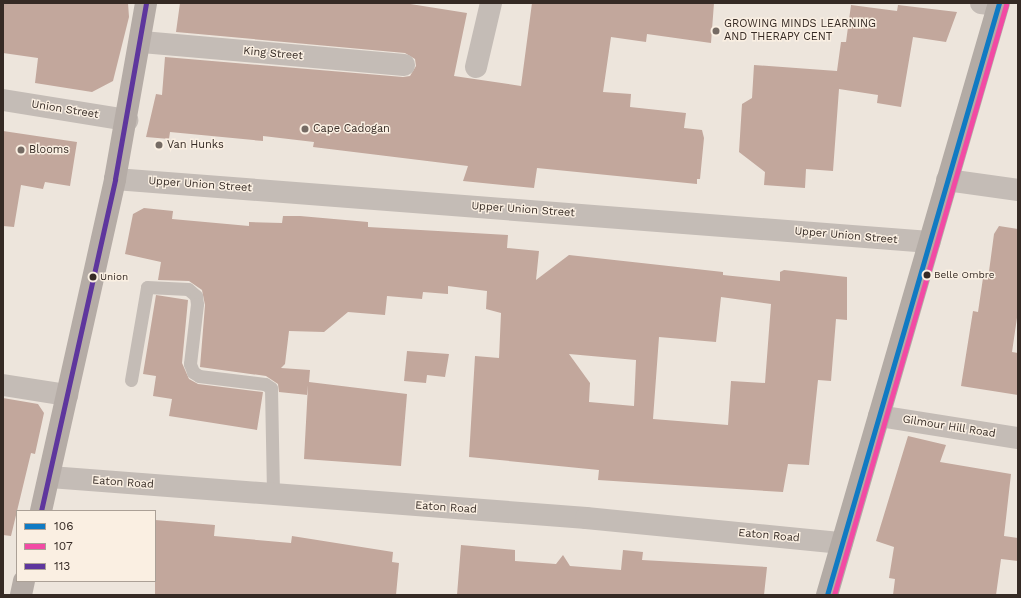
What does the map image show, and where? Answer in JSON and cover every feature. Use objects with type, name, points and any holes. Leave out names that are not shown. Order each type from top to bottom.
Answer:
[{"type":"main road","points":[[827,595],[930,242],[993,4]]},
{"type":"street","points":[[41,510],[50,477],[115,179],[142,42],[146,3]]},
{"type":"street","points":[[476,68],[490,3]]},
{"type":"street","name":"King Street","points":[[142,42],[404,65]]},
{"type":"street","name":"Union Street","points":[[3,100],[127,120]]},
{"type":"street","name":"Upper Union Street","points":[[115,179],[930,242]]},
{"type":"street","points":[[947,180],[1018,190]]},
{"type":"street","points":[[3,385],[67,394]]},
{"type":"street","name":"Gilmour Hill Road","points":[[879,416],[1018,438]]},
{"type":"street","name":"Eaton Road","points":[[50,477],[273,494],[842,543]]},
{"type":"street","points":[[21,595],[24,582]]},
{"type":"lane","points":[[132,380],[147,287],[188,289],[196,296],[197,304],[190,364],[193,372],[199,376],[265,384],[271,388],[273,494]]},
{"type":"building","points":[[3,3],[128,3],[129,17],[113,81],[92,92],[35,83],[38,58],[3,53]]},
{"type":"building","points":[[180,3],[404,3],[467,13],[454,76],[521,86],[532,3],[714,3],[711,43],[647,34],[646,42],[611,37],[603,92],[631,94],[630,107],[686,113],[684,128],[702,130],[704,138],[700,179],[697,179],[697,184],[537,168],[534,188],[463,181],[468,166],[313,147],[314,142],[263,136],[263,141],[170,132],[169,139],[146,137],[156,94],[162,95],[165,57],[403,77],[410,76],[416,66],[415,59],[405,53],[176,32]]},
{"type":"building","points":[[851,5],[897,11],[898,5],[957,12],[946,42],[913,37],[901,107],[877,103],[878,95],[839,89],[833,171],[806,169],[805,188],[764,185],[765,172],[739,152],[742,104],[752,98],[754,65],[837,71],[841,42],[846,42]]},
{"type":"building","points":[[3,131],[77,142],[70,186],[45,182],[43,189],[21,185],[14,227],[3,226]]},
{"type":"building","points":[[144,208],[173,211],[172,219],[249,226],[249,222],[282,223],[283,216],[300,216],[368,222],[368,227],[508,235],[507,248],[539,251],[536,280],[569,255],[723,272],[723,275],[780,281],[780,272],[784,270],[847,277],[847,320],[836,319],[831,381],[818,380],[809,465],[788,464],[783,492],[598,480],[599,470],[469,457],[475,356],[499,358],[501,313],[486,309],[487,291],[448,286],[448,294],[423,292],[422,299],[387,296],[385,315],[348,312],[324,332],[289,331],[285,364],[281,368],[310,370],[309,382],[407,394],[401,466],[304,459],[307,395],[279,392],[278,384],[266,376],[200,367],[205,305],[202,290],[189,281],[158,280],[161,262],[125,254],[133,214]],"holes":[[[721,297],[771,304],[765,383],[731,381],[728,425],[653,419],[659,337],[716,342]],[[569,354],[636,360],[634,406],[589,402],[590,383]]]},
{"type":"building","points":[[999,226],[1018,229],[1018,311],[1012,352],[1018,353],[1018,395],[961,386],[973,311],[978,312],[983,278],[988,279],[994,234]]},
{"type":"building","points":[[156,295],[188,300],[182,363],[189,379],[198,384],[263,392],[257,430],[169,416],[172,399],[153,396],[156,376],[143,374]]},
{"type":"building","points":[[407,351],[449,354],[445,377],[427,375],[426,383],[404,381]]},
{"type":"building","points":[[3,398],[38,404],[44,413],[35,454],[31,453],[17,510],[16,510],[11,536],[3,535]]},
{"type":"building","points":[[908,436],[946,445],[940,462],[1011,474],[1004,536],[1018,538],[1018,561],[1001,559],[996,595],[893,595],[895,579],[889,578],[894,547],[876,541]]},
{"type":"building","points":[[156,520],[215,525],[214,536],[291,543],[292,536],[393,552],[392,562],[399,563],[396,595],[155,595]]},
{"type":"building","points":[[461,545],[515,550],[515,561],[556,564],[563,555],[570,566],[621,570],[623,550],[643,552],[642,560],[767,567],[764,595],[457,595]]},
{"type":"transit line","name":"113","points":[[41,510],[115,179],[146,3]]},
{"type":"transit line","name":"106","points":[[827,595],[999,3]]},
{"type":"transit line","name":"107","points":[[834,595],[1006,5]]},
{"type":"place","name":"GROWING MINDS LEARNING AND THERAPY CENT","points":[[716,31]]},
{"type":"place","name":"Cape Cadogan","points":[[305,129]]},
{"type":"place","name":"Van Hunks","points":[[159,145]]},
{"type":"place","name":"Blooms","points":[[21,150]]},
{"type":"place","name":"Belle Ombre","points":[[927,275]]},
{"type":"place","name":"Union","points":[[93,277]]}]
